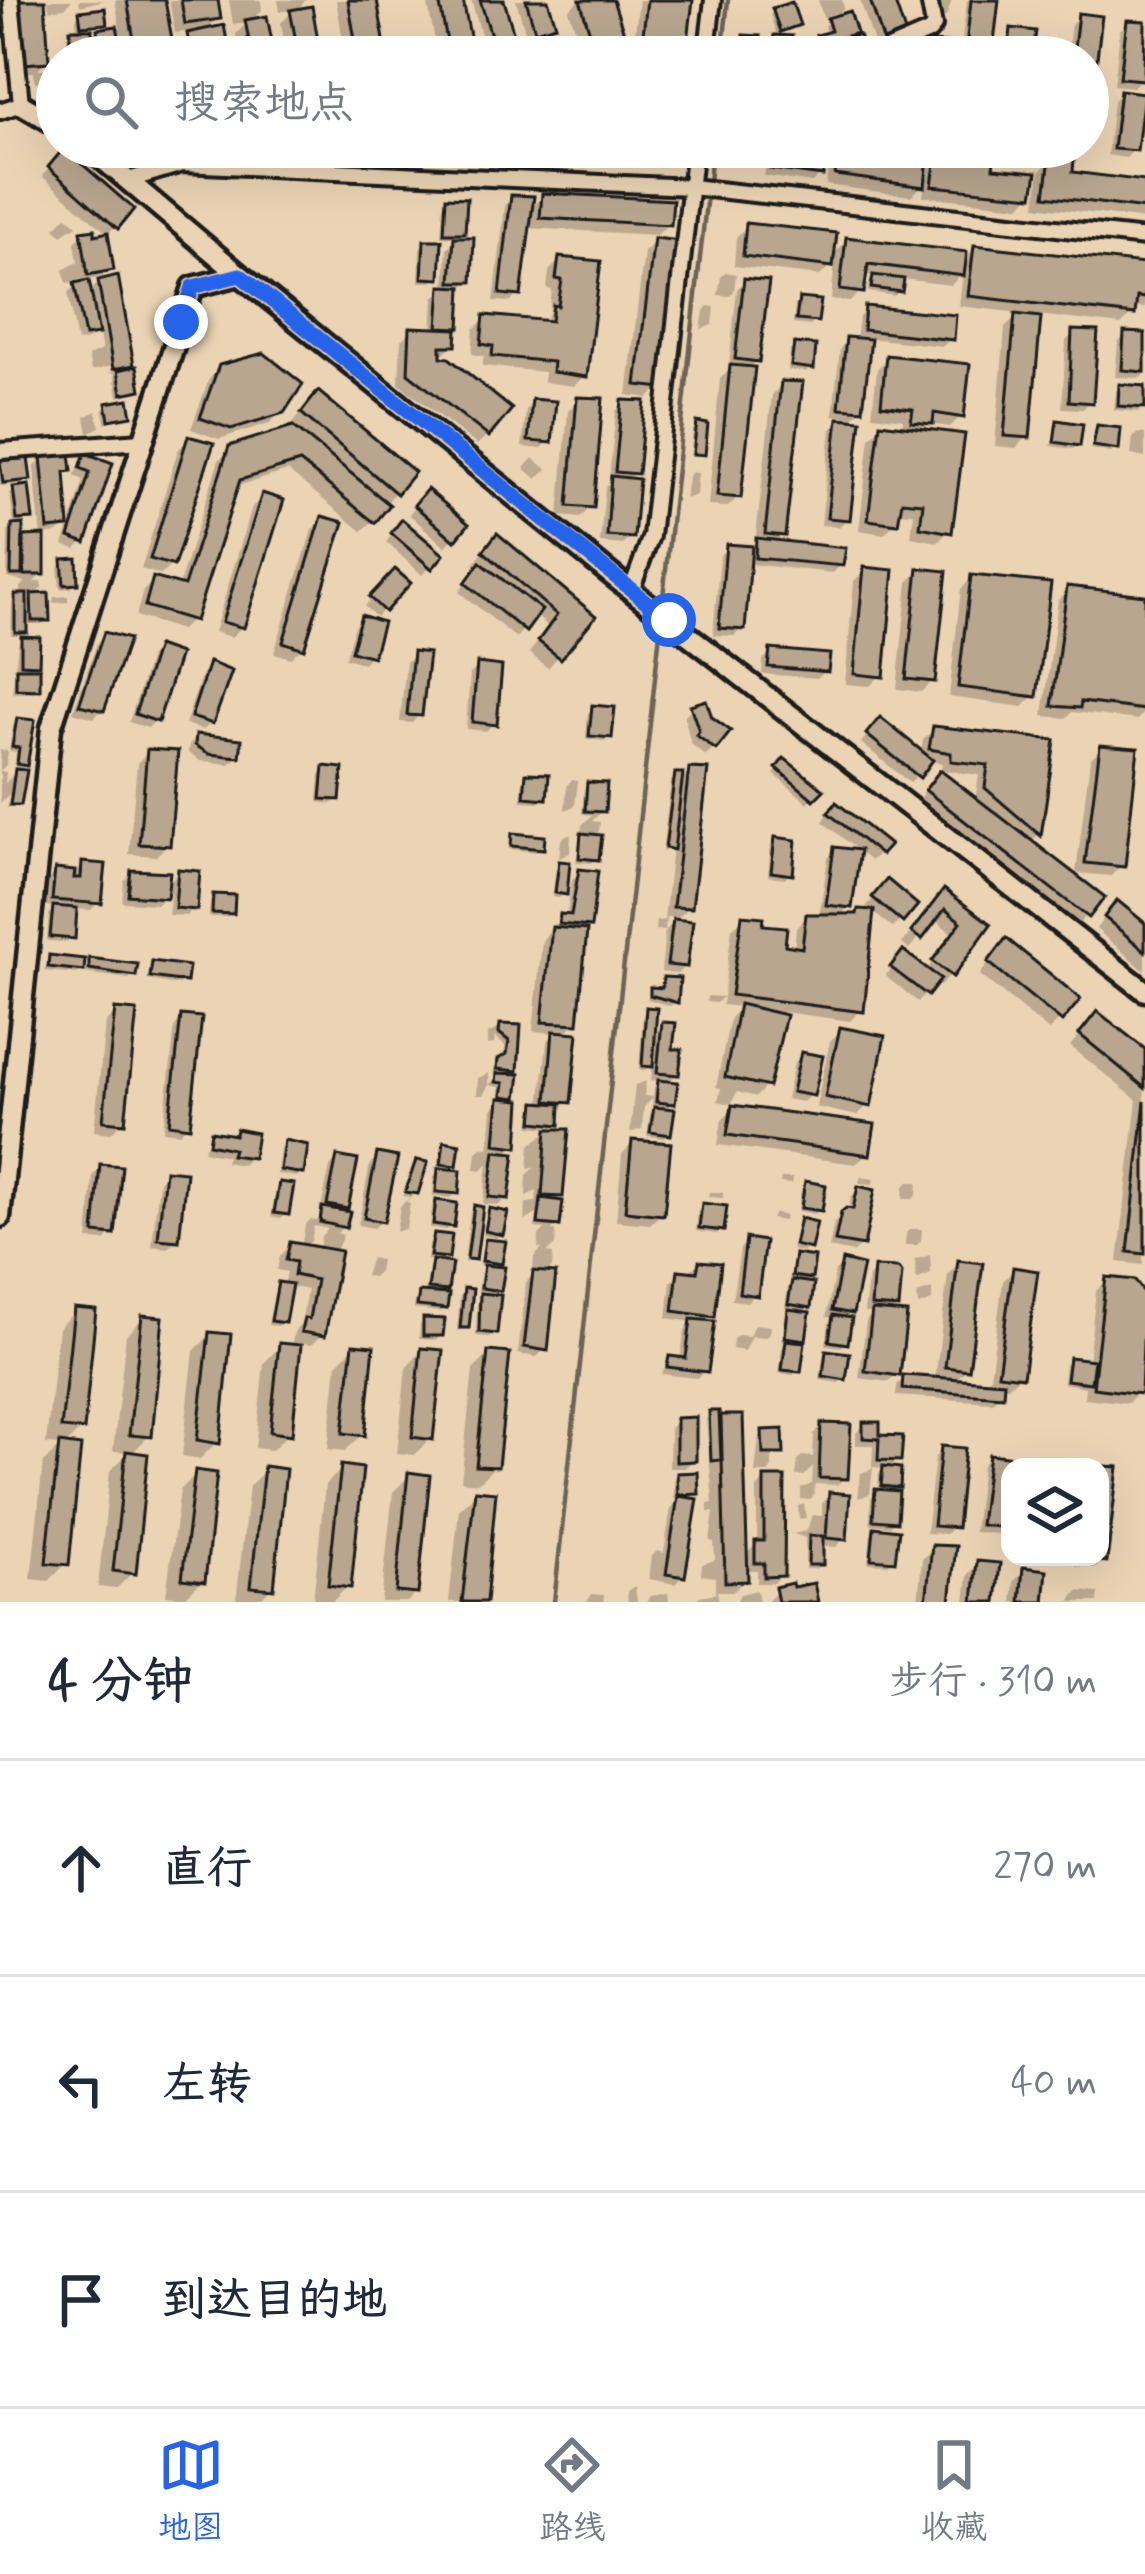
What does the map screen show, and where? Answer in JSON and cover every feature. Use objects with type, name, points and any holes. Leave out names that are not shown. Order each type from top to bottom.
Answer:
[{"type":"street","points":[[11,0],[22,104]]},
{"type":"street","points":[[708,36],[712,0]]},
{"type":"street","points":[[920,36],[934,26],[929,0]]},
{"type":"street","points":[[0,111],[22,104],[36,112]]},
{"type":"street","points":[[114,168],[632,591],[1145,991]]},
{"type":"street","points":[[129,180],[169,168]]},
{"type":"street","points":[[268,168],[695,188],[1145,238]]},
{"type":"street","points":[[632,591],[651,536],[695,168]]},
{"type":"street","points":[[0,1216],[51,728],[193,287],[240,275]]},
{"type":"street","points":[[0,451],[142,441]]},
{"type":"building","points":[[20,0],[45,0],[47,36],[36,36],[36,63],[24,64]]},
{"type":"building","points":[[127,0],[165,0],[171,36],[133,36]]},
{"type":"building","points":[[181,0],[218,0],[221,19],[185,24]]},
{"type":"building","points":[[348,0],[377,0],[383,36],[354,36]]},
{"type":"building","points":[[439,0],[463,0],[470,36],[446,36]]},
{"type":"building","points":[[480,0],[504,0],[514,36],[491,36]]},
{"type":"building","points":[[526,0],[548,0],[556,25],[535,31]]},
{"type":"building","points":[[580,0],[613,0],[625,36],[591,36]]},
{"type":"building","points":[[647,0],[693,0],[689,36],[643,36]]},
{"type":"building","points":[[870,0],[894,0],[906,36],[882,36]]},
{"type":"building","points":[[971,0],[999,0],[995,36],[967,36]]},
{"type":"building","points":[[792,2],[800,25],[780,32],[772,8]]},
{"type":"building","points":[[312,6],[317,36],[295,36],[290,10]]},
{"type":"building","points":[[105,8],[107,24],[81,26],[79,11]]},
{"type":"building","points":[[850,11],[857,33],[816,36],[831,31],[827,18]]},
{"type":"building","points":[[1078,13],[1102,16],[1100,36],[1075,36]]},
{"type":"building","points":[[267,16],[271,36],[248,36],[245,20]]},
{"type":"building","points":[[1127,20],[1145,21],[1144,80],[1120,78]]},
{"type":"building","points":[[224,25],[226,36],[188,36]]},
{"type":"building","points":[[117,26],[119,36],[98,36],[97,29]]},
{"type":"building","points":[[1011,28],[1036,31],[1035,36],[1010,36]]},
{"type":"building","points":[[70,29],[92,29],[92,36],[70,36]]},
{"type":"building","points":[[1120,90],[1144,93],[1137,151],[1113,149]]},
{"type":"building","points":[[49,168],[87,168],[134,209],[118,229]]},
{"type":"building","points":[[770,168],[824,168],[823,176]]},
{"type":"building","points":[[836,168],[927,168],[925,187],[835,175]]},
{"type":"building","points":[[934,168],[1037,172],[1033,196],[932,186]]},
{"type":"building","points":[[1049,168],[1145,181],[1145,209],[1045,196]]},
{"type":"building","points":[[542,193],[673,200],[671,225],[540,218]]},
{"type":"building","points":[[511,195],[534,196],[521,296],[500,294]]},
{"type":"building","points":[[446,197],[467,198],[465,233],[444,233]]},
{"type":"building","points":[[746,223],[837,233],[833,267],[743,256]]},
{"type":"building","points":[[95,229],[95,235],[108,232],[114,270],[88,275],[81,231]]},
{"type":"building","points":[[454,237],[474,237],[472,282],[451,282]]},
{"type":"building","points":[[846,237],[967,252],[964,276],[868,264],[864,293],[840,290]]},
{"type":"building","points":[[654,238],[681,241],[663,388],[636,385]]},
{"type":"building","points":[[424,240],[442,240],[440,279],[422,278]]},
{"type":"building","points":[[974,245],[1145,264],[1145,298],[1137,297],[1135,315],[968,296]]},
{"type":"building","points":[[559,257],[601,261],[587,377],[552,372],[553,362],[492,356],[493,346],[481,344],[484,315],[551,321],[562,280],[556,279]]},
{"type":"building","points":[[118,275],[134,365],[113,369],[98,280]]},
{"type":"building","points":[[873,275],[904,279],[902,292],[871,288]]},
{"type":"building","points":[[744,278],[769,281],[759,362],[735,359]]},
{"type":"building","points":[[89,280],[99,334],[85,336],[74,283]]},
{"type":"building","points":[[441,286],[462,287],[460,328],[438,327]]},
{"type":"building","points":[[799,298],[821,300],[818,322],[796,320]]},
{"type":"building","points":[[865,306],[956,315],[954,340],[863,330]]},
{"type":"building","points":[[1015,314],[1041,317],[1030,438],[1004,436]]},
{"type":"building","points":[[410,327],[457,329],[456,346],[441,346],[441,357],[449,358],[512,409],[489,437],[408,373]]},
{"type":"building","points":[[1072,330],[1098,331],[1093,403],[1069,401]]},
{"type":"building","points":[[1124,332],[1145,333],[1145,372],[1122,370]]},
{"type":"building","points":[[846,337],[871,339],[863,410],[839,408]]},
{"type":"building","points":[[794,343],[816,345],[814,369],[791,366]]},
{"type":"building","points":[[264,353],[303,384],[284,413],[231,429],[200,418],[219,365]]},
{"type":"building","points":[[886,355],[970,364],[964,418],[934,413],[933,424],[911,422],[913,409],[881,405]]},
{"type":"building","points":[[730,365],[755,367],[741,498],[717,496]]},
{"type":"building","points":[[137,366],[141,390],[122,394],[118,370]]},
{"type":"building","points":[[781,381],[803,382],[785,536],[765,534]]},
{"type":"building","points":[[1119,384],[1145,386],[1145,408],[1118,406]]},
{"type":"building","points":[[318,391],[415,472],[397,494],[301,413]]},
{"type":"building","points":[[577,397],[603,398],[594,508],[568,506]]},
{"type":"building","points":[[129,399],[132,416],[109,420],[106,403]]},
{"type":"building","points":[[532,399],[556,401],[552,443],[528,441]]},
{"type":"building","points":[[622,400],[645,401],[638,474],[615,472]]},
{"type":"building","points":[[838,418],[861,420],[850,520],[827,518]]},
{"type":"building","points":[[1057,420],[1083,424],[1080,446],[1054,442]]},
{"type":"building","points":[[697,422],[708,424],[705,455],[693,454]]},
{"type":"building","points":[[880,423],[965,434],[952,533],[920,527],[923,503],[902,501],[898,524],[868,520]]},
{"type":"building","points":[[1097,425],[1121,428],[1119,450],[1093,446]]},
{"type":"building","points":[[293,426],[390,505],[375,523],[300,462],[240,480],[195,621],[145,606],[153,577],[184,586],[229,446]]},
{"type":"building","points":[[188,436],[214,443],[174,566],[150,559]]},
{"type":"building","points":[[85,453],[113,463],[86,543],[69,537],[90,472],[80,468]]},
{"type":"building","points":[[70,454],[72,471],[65,472],[69,527],[48,529],[41,457]]},
{"type":"building","points":[[28,458],[31,480],[3,483],[0,461]]},
{"type":"building","points":[[611,476],[639,479],[634,538],[607,536]]},
{"type":"building","points":[[29,485],[33,519],[17,520],[13,487]]},
{"type":"building","points":[[427,489],[469,524],[455,541],[414,505]]},
{"type":"building","points":[[262,493],[284,500],[244,628],[222,622]]},
{"type":"building","points":[[322,516],[344,522],[304,649],[283,642]]},
{"type":"building","points":[[402,519],[444,555],[432,569],[391,533]]},
{"type":"building","points":[[23,524],[22,575],[11,575],[12,525]]},
{"type":"building","points":[[497,533],[596,616],[561,659],[538,641],[557,615],[483,551]]},
{"type":"building","points":[[45,535],[45,575],[24,575],[24,536]]},
{"type":"building","points":[[756,538],[846,548],[843,566],[755,558]]},
{"type":"building","points":[[726,544],[752,546],[745,630],[719,628]]},
{"type":"building","points":[[77,558],[78,584],[64,585],[62,559]]},
{"type":"building","points":[[480,562],[542,610],[526,632],[465,583]]},
{"type":"building","points":[[864,567],[894,570],[884,677],[854,674]]},
{"type":"building","points":[[918,568],[947,571],[935,682],[906,679]]},
{"type":"building","points":[[395,569],[411,583],[385,612],[369,597]]},
{"type":"building","points":[[971,575],[1051,583],[1037,697],[958,687]]},
{"type":"building","points":[[1067,586],[1145,595],[1145,710],[1081,702],[1080,708],[1052,706]]},
{"type":"building","points":[[49,593],[50,621],[32,621],[31,594]]},
{"type":"building","points":[[15,594],[27,594],[27,632],[15,632]]},
{"type":"building","points":[[361,615],[383,622],[373,657],[351,651]]},
{"type":"building","points":[[104,632],[129,639],[104,711],[79,705]]},
{"type":"building","points":[[21,636],[40,637],[39,665],[21,664]]},
{"type":"building","points":[[157,646],[180,654],[158,722],[135,714]]},
{"type":"building","points":[[770,649],[830,654],[828,672],[768,667]]},
{"type":"building","points":[[413,651],[429,653],[422,716],[407,715]]},
{"type":"building","points":[[209,662],[232,671],[213,724],[191,717]]},
{"type":"building","points":[[477,663],[502,666],[497,725],[472,722]]},
{"type":"building","points":[[16,668],[40,668],[40,690],[16,689]]},
{"type":"building","points":[[706,700],[712,717],[731,731],[716,750],[696,735],[699,731],[690,705]]},
{"type":"building","points":[[592,705],[615,707],[612,738],[589,736]]},
{"type":"building","points":[[880,717],[933,760],[920,778],[866,734]]},
{"type":"building","points":[[17,718],[35,720],[27,766],[17,764],[19,748],[12,747]]},
{"type":"building","points":[[933,726],[1055,740],[1041,836],[985,788],[988,765],[951,761],[951,753],[929,749]]},
{"type":"building","points":[[196,734],[242,739],[240,757],[209,754],[195,745]]},
{"type":"building","points":[[1100,745],[1138,748],[1125,867],[1085,863]]},
{"type":"building","points":[[147,749],[178,751],[170,846],[139,844]]},
{"type":"building","points":[[784,758],[824,790],[814,800],[776,768]]},
{"type":"building","points":[[324,766],[343,768],[340,800],[321,799]]},
{"type":"building","points":[[689,768],[708,769],[692,908],[673,907]]},
{"type":"building","points":[[15,769],[27,770],[21,805],[10,805]]},
{"type":"building","points":[[940,770],[1105,897],[1089,918],[925,790]]},
{"type":"building","points":[[526,773],[549,774],[547,799],[524,797]]},
{"type":"building","points":[[675,773],[683,773],[674,850],[665,848]]},
{"type":"building","points":[[587,782],[607,783],[605,812],[585,811]]},
{"type":"building","points":[[836,802],[890,845],[881,855],[828,813]]},
{"type":"building","points":[[512,833],[545,836],[544,849],[511,846]]},
{"type":"building","points":[[581,833],[602,835],[599,860],[579,858]]},
{"type":"building","points":[[775,837],[796,840],[793,875],[771,872]]},
{"type":"building","points":[[834,847],[860,850],[852,908],[826,905]]},
{"type":"building","points":[[559,861],[570,862],[567,895],[555,893]]},
{"type":"building","points":[[82,862],[106,864],[102,904],[52,900],[55,869],[75,871],[74,878],[81,878]]},
{"type":"building","points":[[178,869],[200,871],[197,910],[175,908]]},
{"type":"building","points":[[579,869],[598,871],[591,927],[559,924],[560,914],[571,915]]},
{"type":"building","points":[[131,870],[170,872],[167,898],[128,895]]},
{"type":"building","points":[[887,879],[918,905],[903,923],[872,897]]},
{"type":"building","points":[[944,889],[991,924],[953,977],[932,961],[961,922],[945,909],[922,940],[911,932]]},
{"type":"building","points":[[213,894],[235,895],[234,914],[212,913]]},
{"type":"building","points":[[1117,900],[1145,923],[1145,951],[1104,917]]},
{"type":"building","points":[[53,906],[77,908],[75,939],[50,937]]},
{"type":"building","points":[[858,909],[874,910],[864,1012],[731,995],[742,915],[764,917],[763,925],[787,927],[785,945],[802,948],[806,914],[857,914]]},
{"type":"building","points":[[673,919],[693,921],[687,967],[667,965]]},
{"type":"building","points":[[552,927],[587,930],[578,1024],[542,1022]]},
{"type":"building","points":[[1006,938],[1081,999],[1062,1022],[988,962]]},
{"type":"building","points":[[903,950],[941,979],[928,996],[890,967]]},
{"type":"building","points":[[49,955],[85,959],[84,971],[48,967]]},
{"type":"building","points":[[89,958],[138,964],[136,976],[89,969]]},
{"type":"building","points":[[152,961],[189,966],[187,982],[150,977]]},
{"type":"building","points":[[663,977],[680,978],[678,1003],[650,995],[650,987],[662,988]]},
{"type":"building","points":[[739,1004],[786,1015],[769,1087],[725,1077]]},
{"type":"building","points":[[646,1007],[657,1008],[653,1067],[642,1066]]},
{"type":"building","points":[[115,1009],[137,1011],[125,1123],[103,1121]]},
{"type":"building","points":[[1097,1011],[1145,1049],[1145,1088],[1079,1034]]},
{"type":"building","points":[[181,1015],[202,1017],[190,1127],[169,1124]]},
{"type":"building","points":[[662,1022],[676,1023],[673,1049],[682,1049],[679,1075],[657,1073]]},
{"type":"building","points":[[500,1024],[521,1025],[518,1071],[497,1069],[509,1041],[499,1033]]},
{"type":"building","points":[[840,1027],[885,1036],[871,1107],[825,1097]]},
{"type":"building","points":[[553,1031],[578,1033],[571,1103],[547,1101]]},
{"type":"building","points":[[801,1052],[823,1056],[814,1096],[792,1092]]},
{"type":"building","points":[[497,1073],[520,1074],[517,1098],[502,1096],[504,1083],[496,1082]]},
{"type":"building","points":[[658,1080],[678,1082],[675,1104],[656,1102]]},
{"type":"building","points":[[499,1098],[521,1100],[518,1147],[495,1144]]},
{"type":"building","points":[[1145,1101],[1145,1254],[1128,1252]]},
{"type":"building","points":[[535,1102],[561,1104],[560,1125],[533,1122]]},
{"type":"building","points":[[732,1105],[875,1124],[870,1155],[727,1135]]},
{"type":"building","points":[[654,1107],[675,1109],[671,1135],[650,1132]]},
{"type":"building","points":[[236,1129],[257,1133],[253,1158],[231,1155],[233,1149],[209,1144],[211,1131],[235,1135]]},
{"type":"building","points":[[547,1129],[569,1129],[563,1197],[542,1196]]},
{"type":"building","points":[[284,1140],[308,1145],[304,1174],[280,1170]]},
{"type":"building","points":[[632,1140],[671,1143],[664,1215],[625,1211]]},
{"type":"building","points":[[444,1141],[460,1144],[457,1166],[441,1164]]},
{"type":"building","points":[[495,1151],[515,1153],[509,1199],[489,1197]]},
{"type":"building","points":[[377,1153],[398,1157],[384,1222],[364,1218]]},
{"type":"building","points":[[337,1156],[358,1160],[348,1209],[327,1205]]},
{"type":"building","points":[[416,1160],[428,1162],[418,1194],[405,1192]]},
{"type":"building","points":[[100,1164],[122,1166],[115,1235],[94,1233]]},
{"type":"building","points":[[438,1168],[461,1170],[459,1194],[436,1192]]},
{"type":"building","points":[[165,1170],[186,1172],[179,1241],[158,1239]]},
{"type":"building","points":[[805,1181],[826,1185],[822,1211],[801,1208]]},
{"type":"building","points":[[279,1182],[294,1184],[289,1215],[274,1213]]},
{"type":"building","points":[[858,1186],[875,1190],[864,1246],[835,1241],[841,1212],[853,1209]]},
{"type":"building","points":[[541,1198],[563,1201],[560,1226],[538,1224]]},
{"type":"building","points":[[436,1200],[457,1203],[454,1227],[433,1224]]},
{"type":"building","points":[[702,1203],[727,1206],[724,1231],[699,1228]]},
{"type":"building","points":[[474,1205],[483,1207],[476,1260],[467,1259]]},
{"type":"building","points":[[322,1207],[350,1212],[346,1228],[320,1222]]},
{"type":"building","points":[[489,1208],[508,1212],[503,1235],[485,1231]]},
{"type":"building","points":[[800,1218],[817,1222],[811,1249],[794,1245]]},
{"type":"building","points":[[434,1233],[452,1235],[449,1258],[430,1256]]},
{"type":"building","points":[[746,1238],[765,1241],[758,1296],[739,1293]]},
{"type":"building","points":[[485,1239],[506,1241],[502,1264],[482,1261]]},
{"type":"building","points":[[290,1242],[341,1251],[325,1336],[301,1332],[304,1318],[309,1319],[316,1280],[294,1275],[296,1262],[286,1260]]},
{"type":"building","points":[[795,1254],[815,1257],[812,1279],[792,1276]]},
{"type":"building","points":[[432,1260],[452,1263],[448,1291],[428,1289]]},
{"type":"building","points":[[842,1260],[863,1265],[853,1314],[832,1310]]},
{"type":"building","points":[[958,1260],[983,1263],[969,1370],[945,1367]]},
{"type":"building","points":[[699,1261],[721,1263],[715,1317],[673,1311],[678,1270],[697,1272]]},
{"type":"building","points":[[484,1265],[505,1267],[501,1291],[481,1288]]},
{"type":"building","points":[[874,1267],[902,1272],[899,1308],[871,1306]]},
{"type":"building","points":[[1013,1267],[1038,1271],[1023,1377],[998,1374]]},
{"type":"building","points":[[533,1271],[556,1273],[548,1351],[524,1347]]},
{"type":"building","points":[[1106,1277],[1135,1280],[1145,1294],[1141,1394],[1093,1388]]},
{"type":"building","points":[[792,1280],[814,1283],[811,1308],[788,1304]]},
{"type":"building","points":[[278,1282],[292,1284],[285,1323],[271,1321]]},
{"type":"building","points":[[464,1288],[473,1289],[469,1328],[460,1328]]},
{"type":"building","points":[[419,1292],[449,1294],[447,1309],[417,1306]]},
{"type":"building","points":[[480,1293],[501,1295],[497,1334],[479,1332]]},
{"type":"building","points":[[74,1308],[96,1310],[84,1430],[61,1428]]},
{"type":"building","points":[[788,1309],[810,1312],[806,1340],[785,1337]]},
{"type":"building","points":[[872,1310],[907,1313],[900,1376],[865,1371]]},
{"type":"building","points":[[142,1315],[163,1317],[152,1437],[129,1435]]},
{"type":"building","points":[[833,1315],[852,1318],[848,1344],[829,1341]]},
{"type":"building","points":[[423,1318],[445,1319],[443,1336],[423,1336]]},
{"type":"building","points":[[691,1319],[715,1321],[708,1372],[667,1367],[669,1356],[686,1358]]},
{"type":"building","points":[[209,1332],[231,1334],[220,1444],[197,1440]]},
{"type":"building","points":[[786,1340],[805,1342],[801,1372],[782,1370]]},
{"type":"building","points":[[279,1343],[301,1345],[292,1435],[270,1432]]},
{"type":"building","points":[[353,1344],[374,1346],[365,1436],[343,1433]]},
{"type":"building","points":[[421,1348],[443,1350],[433,1440],[412,1437]]},
{"type":"building","points":[[826,1350],[850,1353],[846,1380],[823,1376]]},
{"type":"building","points":[[488,1351],[510,1353],[498,1467],[476,1466]]},
{"type":"building","points":[[1069,1357],[1094,1360],[1091,1383],[1066,1380]]},
{"type":"building","points":[[903,1375],[1004,1382],[1003,1396],[902,1389]]},
{"type":"building","points":[[709,1411],[719,1411],[721,1460],[711,1461]]},
{"type":"building","points":[[721,1415],[743,1415],[748,1581],[725,1582]]},
{"type":"building","points":[[696,1417],[696,1461],[676,1462],[676,1418]]},
{"type":"building","points":[[863,1422],[880,1422],[880,1435],[903,1436],[901,1461],[878,1460],[879,1439],[863,1438]]},
{"type":"building","points":[[821,1423],[851,1424],[848,1479],[819,1478]]},
{"type":"building","points":[[783,1429],[784,1454],[763,1454],[762,1430]]},
{"type":"building","points":[[59,1443],[81,1446],[69,1565],[46,1563]]},
{"type":"building","points":[[941,1446],[965,1448],[957,1528],[933,1526]]},
{"type":"building","points":[[126,1451],[148,1454],[136,1574],[113,1571]]},
{"type":"building","points":[[989,1454],[1015,1457],[1001,1458],[1001,1527],[980,1525]]},
{"type":"building","points":[[341,1465],[363,1468],[351,1588],[328,1585]]},
{"type":"building","points":[[264,1466],[286,1469],[274,1589],[251,1587]]},
{"type":"building","points":[[883,1466],[901,1468],[900,1488],[881,1486]]},
{"type":"building","points":[[1109,1466],[1118,1467],[1109,1545]]},
{"type":"building","points":[[195,1470],[217,1473],[205,1582],[182,1579]]},
{"type":"building","points":[[408,1472],[430,1475],[418,1594],[396,1592]]},
{"type":"building","points":[[698,1472],[699,1494],[678,1495],[677,1473]]},
{"type":"building","points":[[764,1477],[785,1477],[784,1576],[764,1577],[764,1563],[755,1563],[755,1541],[764,1541]]},
{"type":"building","points":[[875,1489],[899,1491],[897,1522],[873,1520]]},
{"type":"building","points":[[475,1490],[496,1492],[486,1602],[462,1602]]},
{"type":"building","points":[[829,1492],[850,1494],[847,1540],[826,1538]]},
{"type":"building","points":[[678,1496],[698,1499],[685,1577],[666,1574]]},
{"type":"building","points":[[874,1527],[899,1530],[895,1561],[871,1559]]},
{"type":"building","points":[[809,1536],[823,1536],[823,1565],[808,1565]]},
{"type":"building","points":[[932,1545],[956,1546],[950,1602],[926,1602]]},
{"type":"building","points":[[977,1561],[1000,1563],[996,1602],[973,1602]]},
{"type":"building","points":[[1023,1567],[1047,1570],[1044,1602],[1020,1602]]},
{"type":"building","points":[[792,1583],[793,1587],[814,1583],[818,1602],[778,1602],[775,1587]]},
{"type":"waterway","points":[[724,36],[728,0]]},
{"type":"waterway","points":[[709,183],[710,168]]},
{"type":"waterway","points":[[662,606],[707,194]]},
{"type":"waterway","points":[[554,1602],[661,623]]},
{"type":"route","points":[[181,322],[193,287],[240,275],[669,620]]}]
